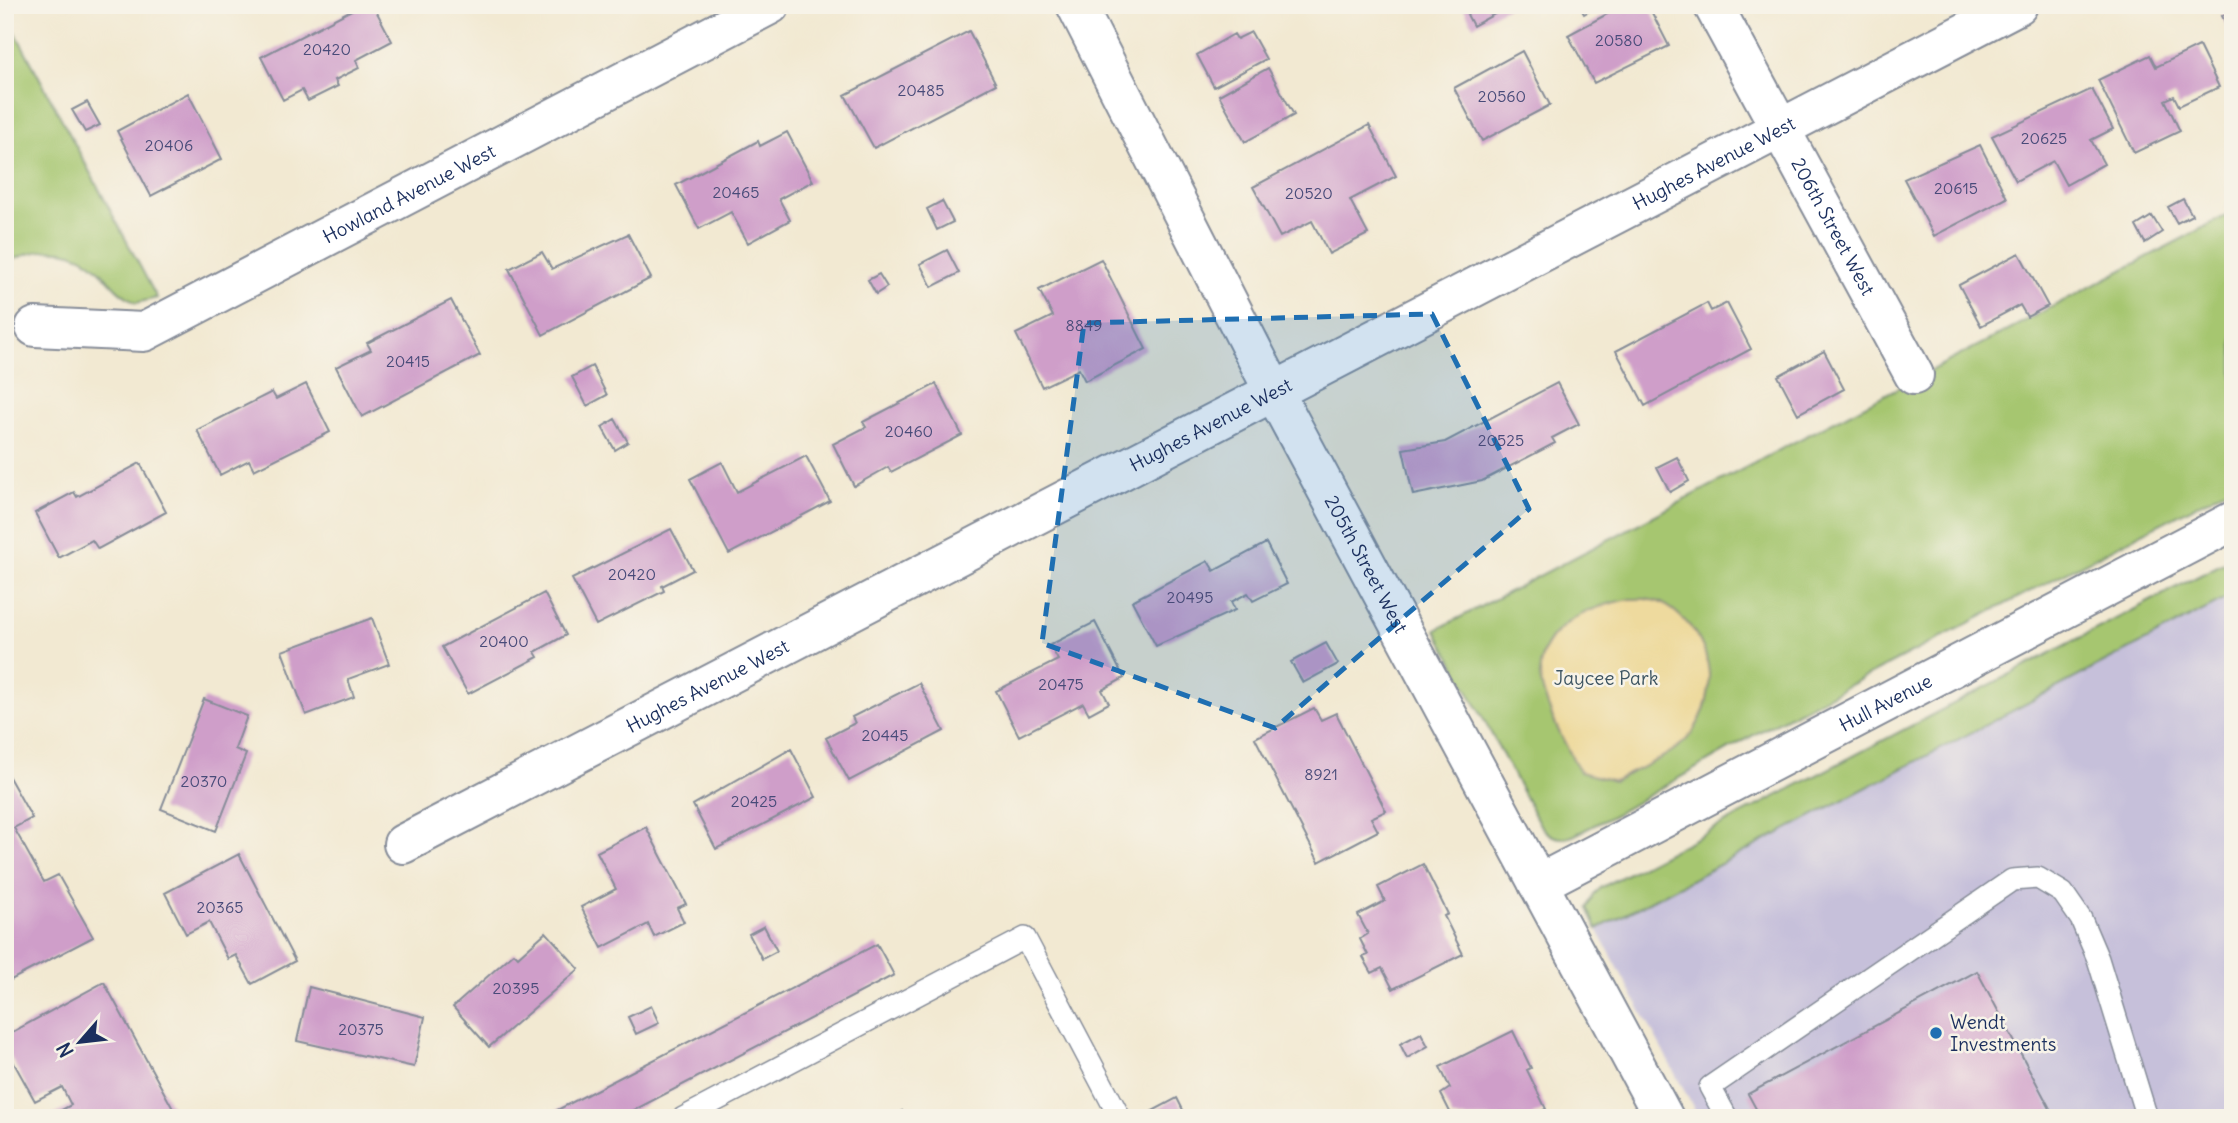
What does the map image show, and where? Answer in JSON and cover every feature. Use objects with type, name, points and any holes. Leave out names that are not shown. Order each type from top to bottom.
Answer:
[{"type":"street","name":"Howland Avenue West","points":[[35,327],[144,332],[770,5]]},
{"type":"street","name":"205th Street West","points":[[1076,5],[1273,390],[1664,1118]]},
{"type":"street","name":"206th Street West","points":[[1713,5],[1914,375]]},
{"type":"street","name":"Hughes Avenue West","points":[[404,844],[2018,5]]},
{"type":"street","name":"Hull Avenue","points":[[1538,884],[2233,521]]},
{"type":"lane","points":[[1727,1118],[1710,1087],[2012,880],[2038,878],[2063,893],[2081,919],[2098,959],[2147,1118]]},
{"type":"lane","points":[[683,1118],[1025,938],[1120,1118]]},
{"type":"highlighted area","points":[[1432,314],[1529,509],[1275,728],[1042,643],[1084,323]]},
{"type":"shaded area","points":[[2233,595],[2233,1118],[1699,1118],[1597,929]]},
{"type":"green space","points":[[5,13],[157,298],[136,303],[119,291],[94,265],[70,253],[37,252],[5,264]]},
{"type":"green space","name":"Jaycee Park","points":[[2233,212],[2233,486],[1759,732],[1573,836],[1558,838],[1543,829],[1436,630]]},
{"type":"green space","points":[[2233,558],[2233,595],[1597,929],[1588,908],[1594,894],[1602,887]]},
{"type":"sand","points":[[1630,599],[1646,599],[1663,604],[1691,627],[1706,656],[1709,687],[1701,718],[1686,741],[1667,754],[1614,781],[1580,772],[1549,710],[1540,668],[1544,651],[1552,637],[1564,625],[1596,608]]},
{"type":"building","points":[[361,5],[373,5],[392,41],[356,60],[359,68],[335,80],[338,86],[308,101],[302,90],[283,100],[261,57]]},
{"type":"building","points":[[502,5],[518,5],[506,12]]},
{"type":"building","points":[[1462,5],[1511,5],[1473,26]]},
{"type":"building","points":[[1579,5],[1600,5],[1584,14]]},
{"type":"building","points":[[1624,5],[1648,5],[1669,46],[1594,83],[1568,35]]},
{"type":"building","points":[[2233,10],[2233,37],[2222,16]]},
{"type":"building","points":[[969,31],[996,84],[874,148],[845,95]]},
{"type":"building","points":[[1251,32],[1266,59],[1214,87],[1197,55],[1234,34],[1237,39]]},
{"type":"building","points":[[2199,46],[2219,87],[2179,106],[2174,96],[2165,100],[2180,131],[2134,153],[2098,80],[2150,55],[2156,67]]},
{"type":"building","points":[[1522,51],[1550,105],[1482,141],[1454,88]]},
{"type":"building","points":[[1268,68],[1294,115],[1245,142],[1219,95]]},
{"type":"building","points":[[2092,89],[2113,129],[2091,140],[2104,164],[2066,185],[2053,161],[2016,181],[1992,136]]},
{"type":"building","points":[[188,93],[222,159],[151,196],[117,131]]},
{"type":"building","points":[[87,102],[100,125],[85,132],[72,110]]},
{"type":"building","points":[[1369,125],[1396,176],[1350,200],[1368,234],[1329,254],[1312,221],[1280,237],[1253,187]]},
{"type":"building","points":[[787,132],[813,181],[779,199],[790,220],[748,243],[731,212],[699,229],[676,185],[758,141],[760,146]]},
{"type":"building","points":[[1980,145],[2007,198],[1934,236],[1904,179]]},
{"type":"building","points":[[2183,199],[2192,215],[2177,223],[2168,207]]},
{"type":"building","points":[[942,201],[953,222],[937,230],[927,209]]},
{"type":"building","points":[[2152,216],[2162,232],[2145,243],[2136,226]]},
{"type":"building","points":[[628,234],[651,278],[543,335],[509,269],[542,252],[552,269]]},
{"type":"building","points":[[947,250],[959,273],[932,287],[920,264]]},
{"type":"building","points":[[2019,253],[2048,306],[2027,317],[2020,305],[1981,326],[1959,285]]},
{"type":"building","points":[[1101,259],[1146,349],[1085,381],[1079,369],[1042,387],[1016,334],[1053,316],[1039,290]]},
{"type":"building","points":[[879,274],[887,287],[876,294],[868,280]]},
{"type":"building","points":[[451,300],[480,355],[362,417],[336,367],[371,350],[367,343]]},
{"type":"building","points":[[1707,303],[1711,311],[1727,303],[1751,349],[1645,406],[1616,351]]},
{"type":"building","points":[[1824,351],[1844,389],[1798,414],[1778,376]]},
{"type":"building","points":[[592,366],[607,395],[587,406],[572,377]]},
{"type":"building","points":[[1557,383],[1579,424],[1552,438],[1555,443],[1482,481],[1413,495],[1403,449],[1445,442]]},
{"type":"building","points":[[306,384],[330,432],[254,470],[249,460],[220,475],[197,430],[272,392],[276,399]]},
{"type":"building","points":[[936,384],[962,435],[891,472],[888,467],[854,486],[833,444],[866,427],[863,422]]},
{"type":"building","points":[[615,419],[628,442],[615,450],[602,427]]},
{"type":"building","points":[[806,456],[830,501],[729,554],[690,479],[722,462],[737,492]]},
{"type":"building","points":[[1677,457],[1689,481],[1670,492],[1657,467]]},
{"type":"building","points":[[140,463],[166,512],[98,549],[92,540],[59,558],[35,513],[74,492],[77,497]]},
{"type":"building","points":[[671,529],[693,570],[662,586],[664,591],[596,625],[572,579]]},
{"type":"building","points":[[1266,543],[1287,584],[1253,601],[1248,593],[1231,602],[1235,610],[1156,646],[1132,601],[1208,561],[1214,571]]},
{"type":"building","points":[[544,593],[566,635],[535,652],[538,657],[468,694],[442,647]]},
{"type":"building","points":[[372,618],[389,664],[348,679],[354,697],[306,715],[282,651]]},
{"type":"building","points":[[1095,622],[1124,678],[1102,690],[1109,703],[1089,714],[1083,703],[1019,736],[996,691],[1058,660],[1050,645]]},
{"type":"building","points":[[1326,643],[1338,664],[1303,683],[1291,662]]},
{"type":"building","points":[[919,683],[944,731],[849,781],[826,738],[855,723],[852,717]]},
{"type":"building","points":[[204,699],[247,716],[235,749],[246,754],[216,831],[161,809]]},
{"type":"building","points":[[1314,708],[1321,720],[1336,713],[1386,811],[1371,818],[1378,831],[1319,862],[1255,738]]},
{"type":"building","points":[[791,749],[816,797],[716,849],[693,805]]},
{"type":"building","points":[[5,770],[32,818],[14,828],[44,882],[58,875],[93,937],[5,983]]},
{"type":"building","points":[[646,827],[686,904],[677,908],[684,922],[654,937],[648,924],[602,948],[581,907],[616,889],[597,852]]},
{"type":"building","points":[[239,854],[295,961],[252,984],[236,955],[228,959],[209,922],[186,934],[165,893]]},
{"type":"building","points":[[1423,864],[1448,914],[1444,916],[1463,954],[1393,989],[1382,968],[1372,973],[1363,957],[1368,955],[1360,939],[1368,934],[1358,915],[1385,901],[1378,887]]},
{"type":"building","points":[[764,926],[777,951],[762,959],[749,934]]},
{"type":"building","points":[[546,932],[579,969],[489,1047],[453,1007],[514,953],[518,957]]},
{"type":"building","points":[[877,944],[894,975],[619,1118],[542,1118]]},
{"type":"building","name":"Wendt Investments","points":[[1977,971],[2055,1118],[1761,1118],[1748,1094]]},
{"type":"building","points":[[104,982],[178,1118],[47,1118],[71,1105],[62,1087],[35,1101],[5,1047],[5,1036]]},
{"type":"building","points":[[309,987],[425,1017],[414,1067],[297,1041]]},
{"type":"building","points":[[651,1006],[659,1023],[636,1034],[628,1017]]},
{"type":"building","points":[[1513,1031],[1531,1068],[1527,1070],[1546,1109],[1528,1118],[1453,1118],[1441,1094],[1450,1088],[1440,1067]]},
{"type":"building","points":[[1421,1033],[1428,1046],[1407,1058],[1400,1044]]},
{"type":"building","points":[[1177,1098],[1187,1118],[1146,1118],[1145,1115]]},
{"type":"building","points":[[902,1111],[905,1118],[890,1118]]},
{"type":"place","name":"Wendt Investments","points":[[1936,1033]]}]
